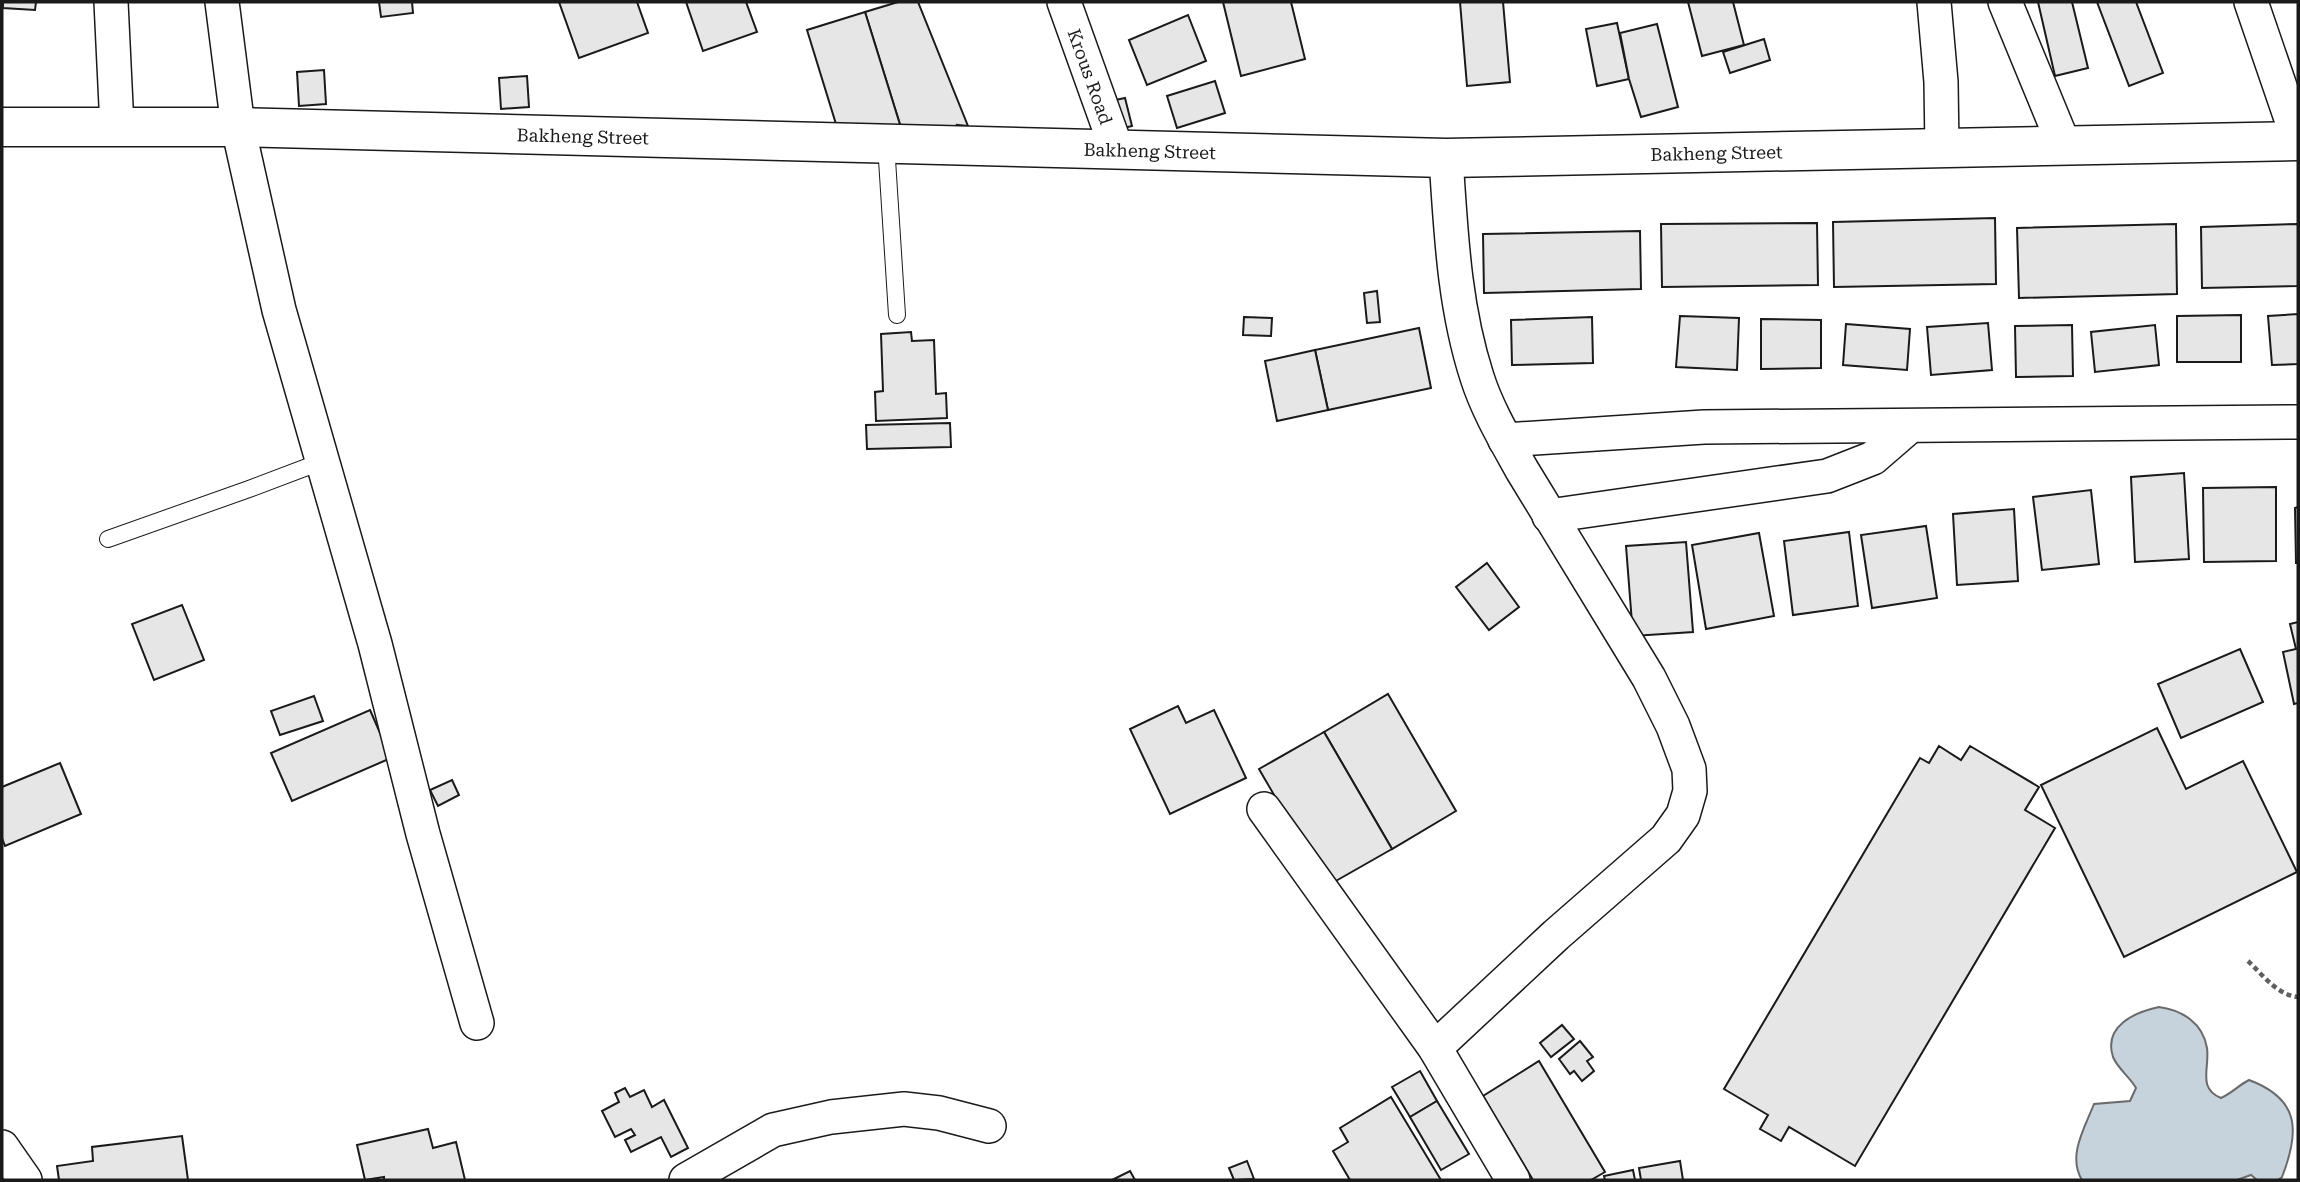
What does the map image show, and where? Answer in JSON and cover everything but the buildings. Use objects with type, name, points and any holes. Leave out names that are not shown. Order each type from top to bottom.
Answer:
[{"type":"street","points":[[111,2],[117,127]]},
{"type":"street","points":[[222,2],[238,127],[279,310],[375,644],[423,834],[477,1023]]},
{"type":"street","name":"Krous Road","points":[[1064,2],[1117,150]]},
{"type":"street","points":[[1934,2],[1941,82],[1942,148]]},
{"type":"street","points":[[2005,2],[2064,145]]},
{"type":"street","points":[[2251,2],[2298,140]]},
{"type":"street","name":"Bakheng Street","points":[[2,127],[238,127],[1446,158],[2298,140]]},
{"type":"street","points":[[1435,1048],[1556,934],[1666,839],[1683,815],[1690,791],[1689,769],[1673,726],[1649,678],[1505,440],[1477,379],[1458,306],[1446,158]]},
{"type":"street","points":[[1505,440],[1704,427],[2298,422]]},
{"type":"street","points":[[1549,516],[1828,476],[1873,458],[1910,426]]},
{"type":"street","points":[[1264,809],[1435,1048],[1513,1180]]},
{"type":"street","points":[[686,1180],[773,1130],[831,1117],[904,1109],[939,1113],[989,1126]]},
{"type":"street","points":[[2,1147],[25,1180]]},
{"type":"lane","points":[[886,144],[897,315]]},
{"type":"lane","points":[[107,539],[323,461]]},
{"type":"path","points":[[2248,961],[2274,987],[2290,996],[2298,997]]},
{"type":"shaded area","points":[[2159,1007],[2176,1011],[2190,1019],[2201,1031],[2207,1048],[2207,1083],[2214,1094],[2221,1098],[2249,1080],[2266,1088],[2287,1107],[2293,1131],[2292,1145],[2282,1177],[2278,1180],[2257,1180],[2251,1175],[2237,1180],[2082,1180],[2076,1161],[2077,1151],[2094,1104],[2130,1101],[2136,1088],[2113,1057],[2113,1037],[2123,1022]]}]
